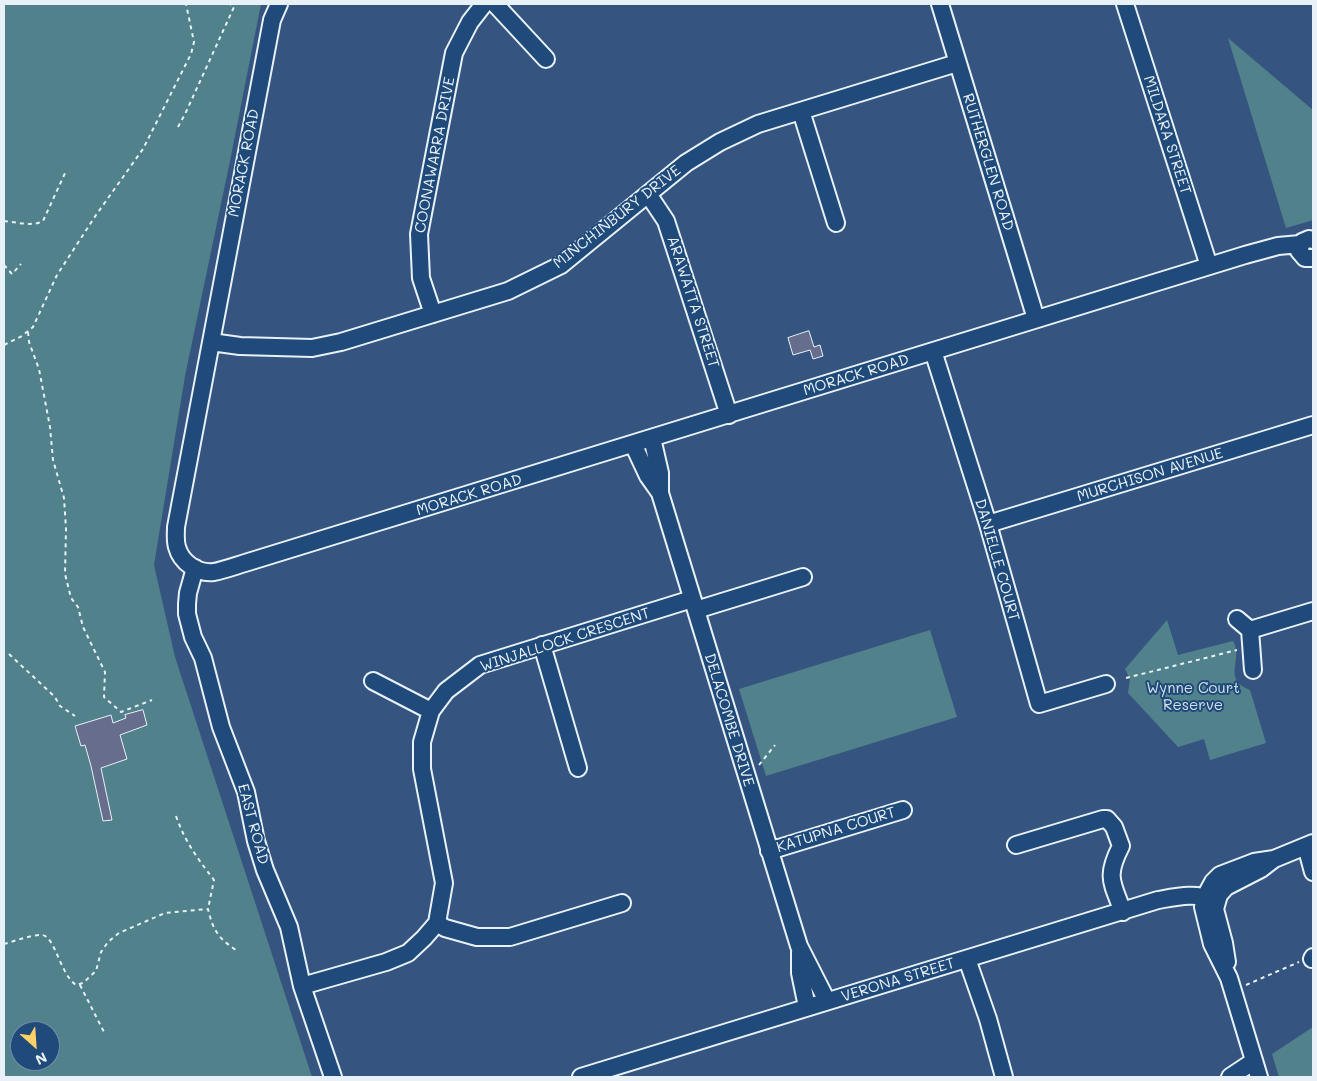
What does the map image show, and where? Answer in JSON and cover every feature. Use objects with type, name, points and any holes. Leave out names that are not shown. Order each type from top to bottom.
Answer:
[{"type":"street","name":"MORACK ROAD","points":[[279,4],[271,30],[176,527],[176,542],[185,562],[195,568],[208,572],[729,415],[1209,266],[1278,246],[1307,242]]},
{"type":"street","name":"COONAWARRA DRIVE","points":[[433,314],[421,278],[419,234],[454,53],[470,22],[484,4]]},
{"type":"street","points":[[495,4],[546,59]]},
{"type":"street","name":"RUTHERGLEN ROAD","points":[[940,4],[1036,319]]},
{"type":"street","name":"MILDARA STREET","points":[[1125,4],[1209,266]]},
{"type":"street","name":"MINCHINBURY DRIVE","points":[[210,342],[240,346],[312,348],[341,342],[508,291],[561,265],[686,163],[720,142],[758,124],[957,63]]},
{"type":"street","points":[[801,111],[836,223]]},
{"type":"street","name":"ARAWATTA STREET","points":[[648,194],[666,221],[729,415]]},
{"type":"street","points":[[1307,242],[1300,254],[1312,261]]},
{"type":"street","name":"DANIELLE COURT","points":[[933,351],[988,524],[1039,704],[1106,684]]},
{"type":"street","name":"MURCHISON AVENUE","points":[[988,524],[1313,425]]},
{"type":"street","name":"DELACOMBE DRIVE","points":[[652,438],[660,473],[660,493],[769,851],[800,946],[827,1001]]},
{"type":"street","name":"DELACOMBE DRIVE","points":[[633,444],[648,476],[660,493]]},
{"type":"street","name":"EAST ROAD","points":[[195,568],[188,593],[187,614],[193,637],[203,658],[220,727],[246,792],[256,841],[265,870],[289,927],[302,986],[333,1077]]},
{"type":"street","name":"WINJALLOCK CRESCENT","points":[[437,923],[444,883],[422,770],[422,742],[432,712],[446,691],[480,665],[542,645],[803,577]]},
{"type":"street","points":[[1250,630],[1313,611]]},
{"type":"street","points":[[1237,619],[1250,630],[1253,670]]},
{"type":"street","points":[[542,645],[578,768]]},
{"type":"street","points":[[373,681],[432,712]]},
{"type":"street","name":"KATUPNA COURT","points":[[769,851],[903,810]]},
{"type":"street","points":[[1016,845],[1107,819],[1114,827],[1121,846],[1114,860],[1110,878],[1123,912]]},
{"type":"street","points":[[1259,1077],[1229,978],[1224,943],[1211,899],[1226,887],[1260,869],[1274,859],[1310,844],[1313,872]]},
{"type":"street","name":"VERONA STREET","points":[[581,1077],[1158,900],[1187,894],[1211,899]]},
{"type":"street","points":[[302,986],[386,962],[408,952],[437,923],[445,928],[477,937],[510,937],[622,904]]},
{"type":"street","name":"DELACOMBE DRIVE","points":[[800,946],[800,974],[807,1007]]},
{"type":"street","points":[[967,959],[988,1019],[1004,1077]]},
{"type":"street","points":[[1230,1077],[1254,1061]]},
{"type":"path","points":[[4,345],[28,332],[40,313],[57,275],[96,215],[143,149],[191,54],[194,42],[186,4]]},
{"type":"path","points":[[178,127],[234,7],[230,4]]},
{"type":"path","points":[[4,221],[21,224],[43,221],[66,171]]},
{"type":"path","points":[[4,265],[12,274],[20,264]]},
{"type":"path","points":[[28,332],[29,342],[39,368],[50,427],[53,460],[64,498],[66,529],[65,574],[71,598],[78,607],[84,627],[105,672],[104,697],[121,712],[152,700]]},
{"type":"path","points":[[1126,678],[1237,650]]},
{"type":"path","points":[[9,654],[55,697],[60,706],[74,716]]},
{"type":"path","points":[[759,766],[775,746]]},
{"type":"path","points":[[176,816],[183,836],[199,862],[214,880],[208,909],[213,928],[217,935],[236,950]]},
{"type":"path","points":[[4,944],[45,935],[50,938],[64,972],[70,981],[76,985],[88,979],[96,970],[101,952],[108,942],[120,933],[165,913],[208,909]]},
{"type":"path","points":[[1250,983],[1313,958]]},
{"type":"path","points":[[79,984],[105,1034]]},
{"type":"green space","points":[[4,4],[261,4],[185,376],[154,565],[175,657],[312,1077],[4,1077]]},
{"type":"green space","points":[[1228,38],[1313,110],[1313,220],[1286,228]]},
{"type":"green space","name":"Wynne Court Reserve","points":[[1167,620],[1178,655],[1233,641],[1236,648],[1235,675],[1241,686],[1250,690],[1266,743],[1210,760],[1204,739],[1178,747],[1128,693],[1130,679],[1125,669]]},
{"type":"green space","points":[[930,630],[957,717],[766,776],[739,689]]},
{"type":"green space","points":[[1313,1027],[1313,1077],[1279,1077],[1272,1054]]},
{"type":"building","points":[[809,331],[814,347],[820,345],[823,356],[813,359],[810,350],[793,355],[788,338]]},
{"type":"building","points":[[143,710],[147,725],[120,735],[127,759],[101,768],[112,820],[103,821],[85,745],[81,746],[75,726],[111,715],[113,723],[126,718],[125,715]]}]
